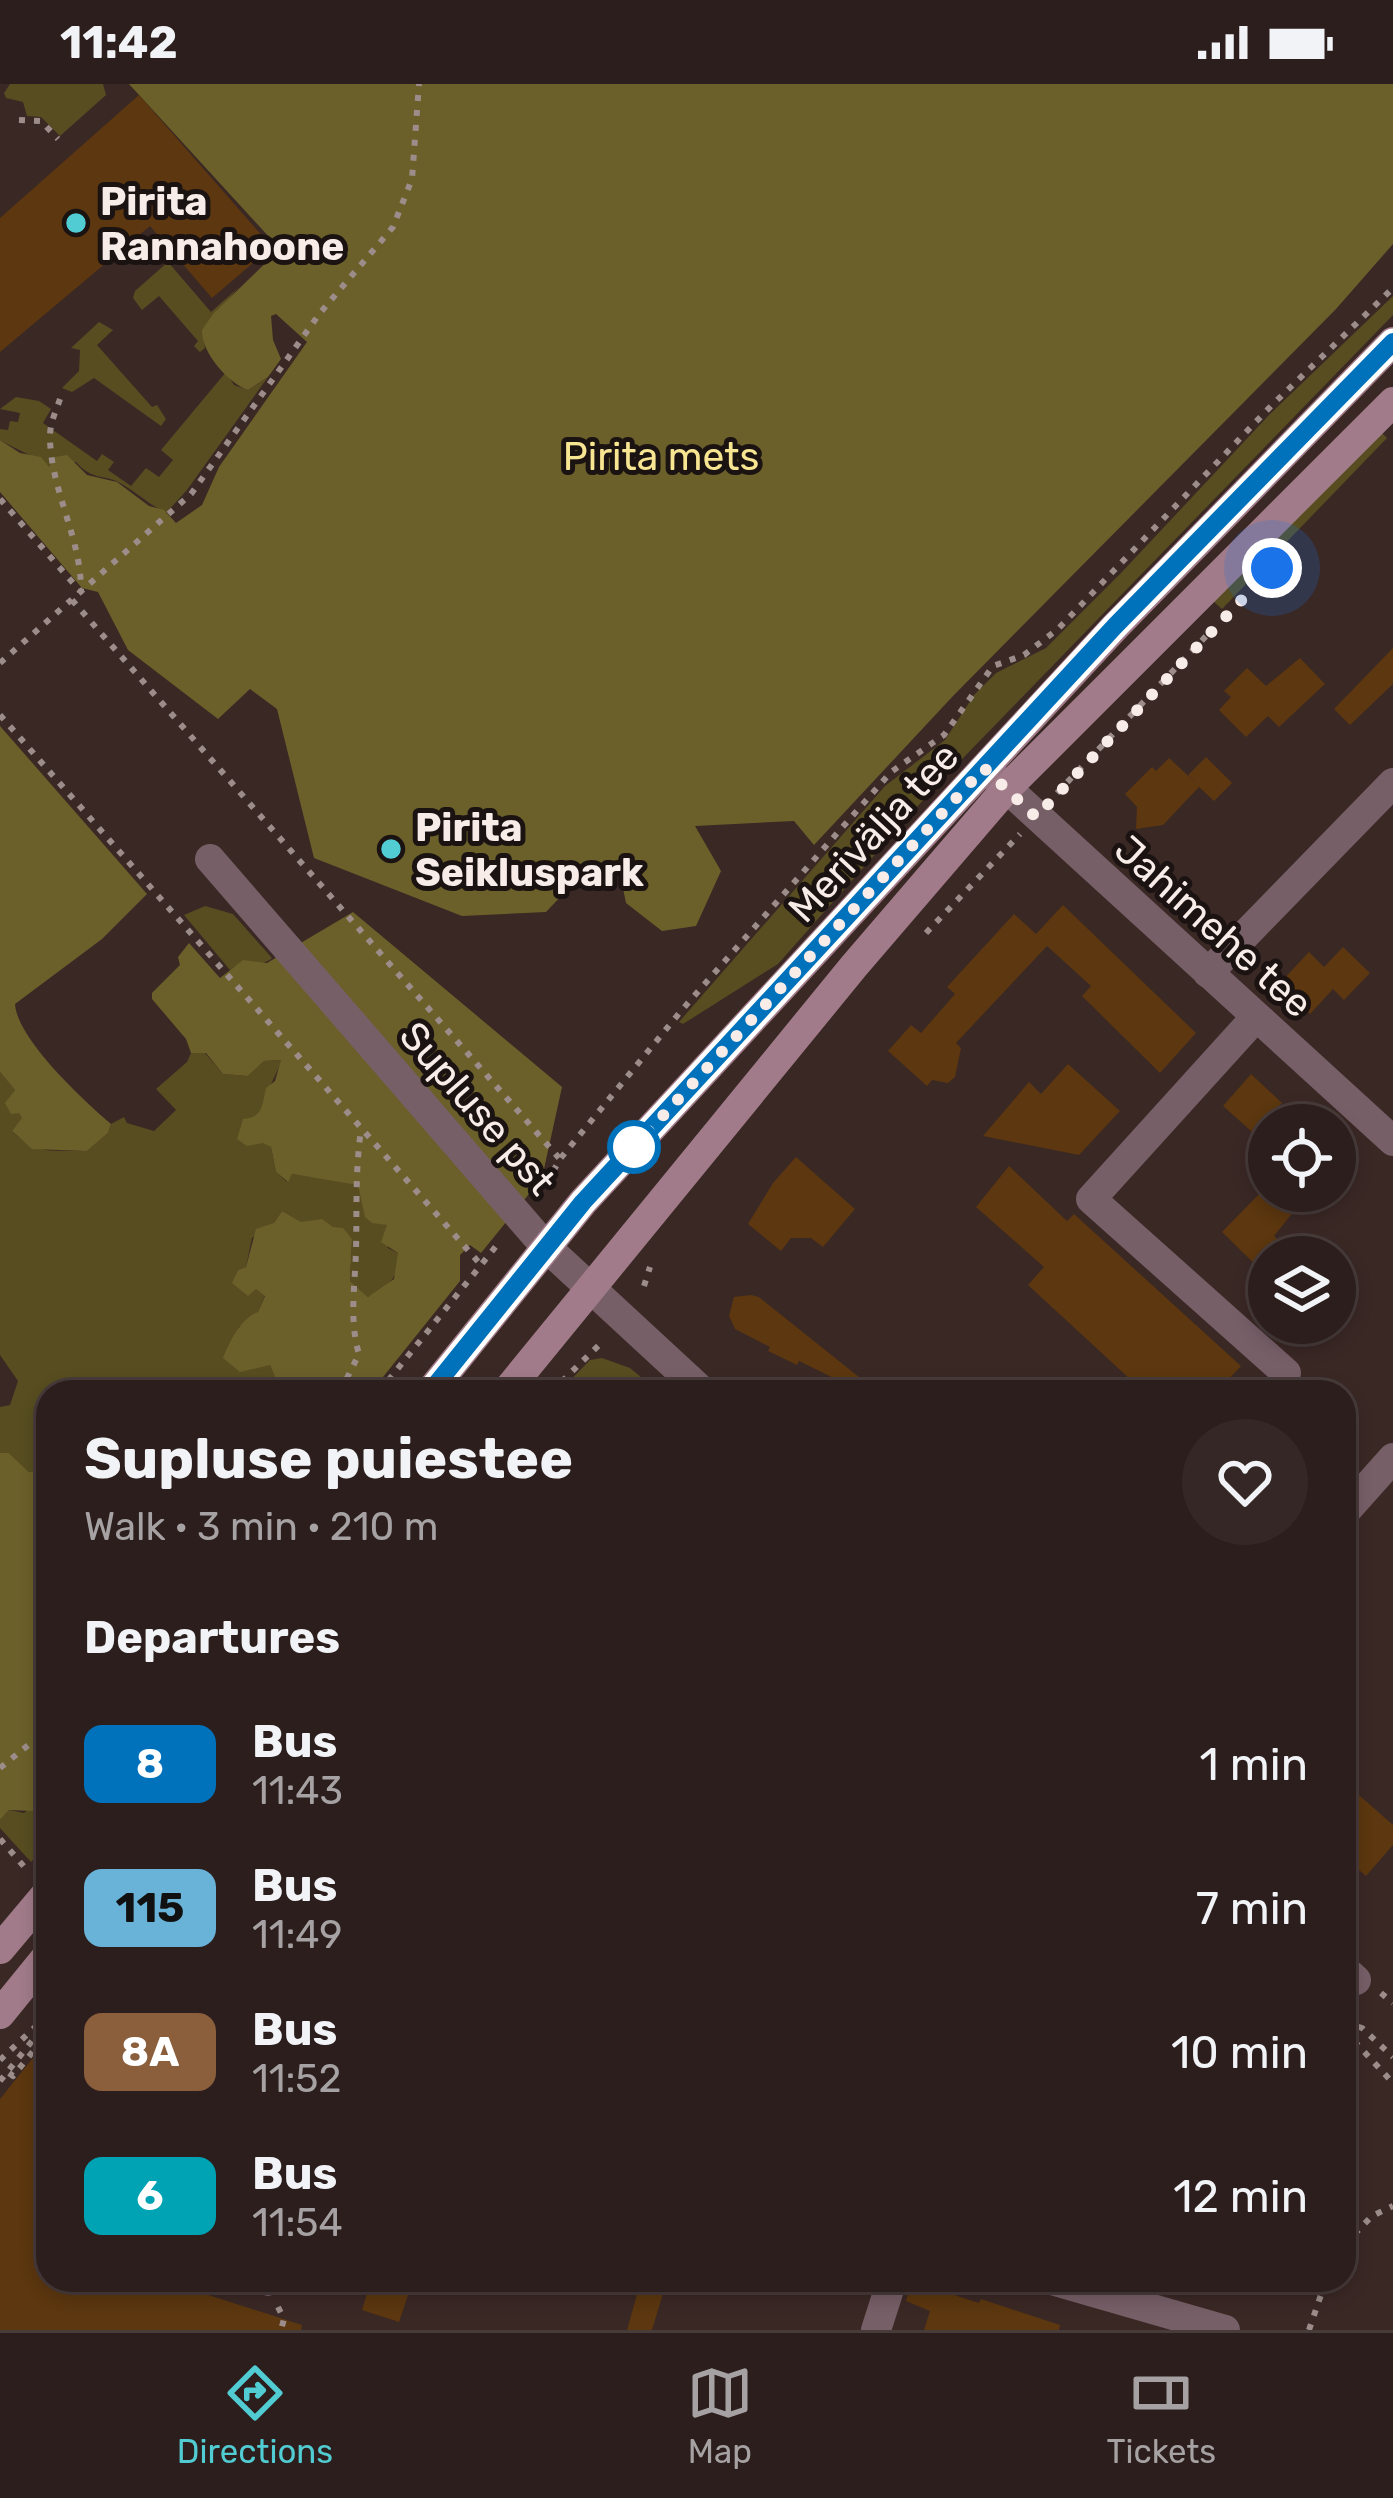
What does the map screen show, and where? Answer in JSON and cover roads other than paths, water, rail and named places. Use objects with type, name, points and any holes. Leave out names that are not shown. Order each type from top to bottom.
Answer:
[{"type":"main road","name":"Merivälja tee","points":[[516,1380],[1115,626],[1393,342]]},
{"type":"main road","name":"Merivälja tee","points":[[439,1380],[545,1246],[995,779],[1393,402]]},
{"type":"main road","points":[[0,1949],[36,1904]]},
{"type":"main road","points":[[0,2014],[36,1970]]},
{"type":"street","name":"Jahimehe tee","points":[[995,779],[1393,1141]]},
{"type":"street","points":[[1208,974],[1393,783]]},
{"type":"street","name":"Supluse pst","points":[[210,859],[545,1246],[690,1380]]},
{"type":"street","points":[[1256,1017],[1091,1199],[1286,1373]]},
{"type":"street","points":[[1356,1500],[1393,1458]]},
{"type":"street","points":[[876,2330],[888,2292]]},
{"type":"street","points":[[1094,2292],[1225,2330]]},
{"type":"place","name":"Pirita Rannahoone","points":[[76,223]]},
{"type":"place","name":"Pirita Seikluspark","points":[[391,849]]},
{"type":"park label","name":"Pirita mets","points":[[661,456]]}]
